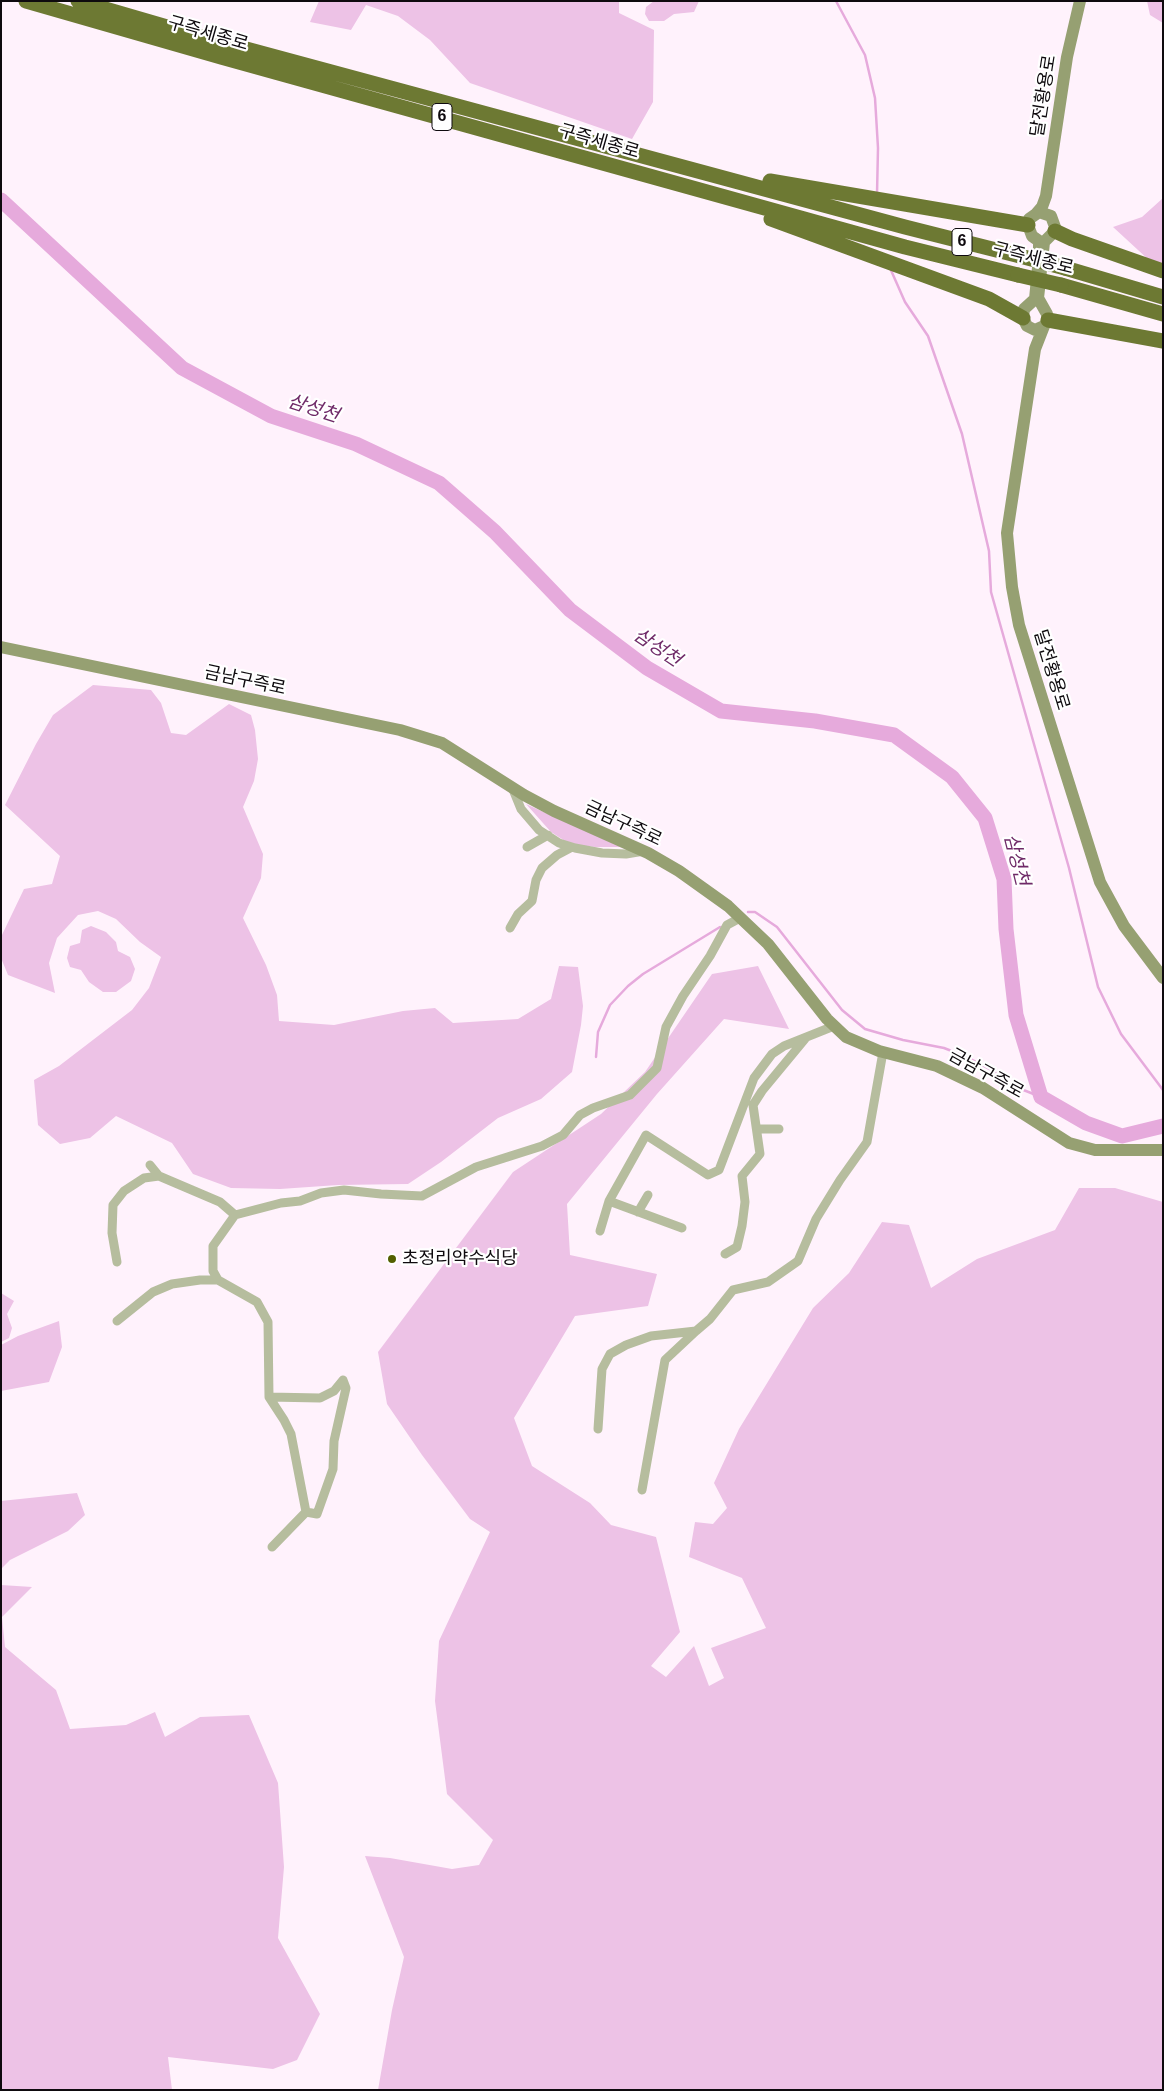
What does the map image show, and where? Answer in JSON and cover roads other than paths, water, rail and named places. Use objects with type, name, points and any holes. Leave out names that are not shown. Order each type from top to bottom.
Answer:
[{"type":"highway","name":"구즉세종로","points":[[26,1],[857,234],[1163,314]]},
{"type":"highway","name":"구즉세종로","points":[[78,1],[198,36],[622,151],[1065,268],[1163,297]]},
{"type":"highway","points":[[622,151],[849,196],[1032,219]]},
{"type":"highway","points":[[616,166],[686,193],[768,218],[856,249],[989,299],[1016,312],[1025,322]]},
{"type":"highway","points":[[1053,223],[1072,239],[1163,271]]},
{"type":"highway","points":[[1046,323],[1163,341]]},
{"type":"main road","name":"달전황용로","points":[[1053,223],[1046,208],[1046,196],[1068,57],[1080,1]]},
{"type":"main road","name":"달전황용로","points":[[1032,219],[1042,207],[1046,196]]},
{"type":"main road","points":[[1025,322],[1036,330],[1046,323],[1047,314],[1038,298],[1044,242],[1053,223],[1046,213],[1032,219],[1032,236],[1039,241],[1039,257],[1034,299],[1032,304],[1024,309],[1025,322],[1033,334],[1035,349]]},
{"type":"main road","name":"달전황용로","points":[[1046,323],[1035,349],[1007,533],[1012,587],[1019,625],[1100,882],[1124,926],[1163,978]]},
{"type":"main road","name":"금남구즉로","points":[[4,650],[400,730],[442,743],[554,811],[644,851],[679,871],[728,906],[768,944],[827,1020],[846,1037],[883,1052],[937,1066],[975,1084],[1069,1143],[1095,1150],[1163,1150]]},
{"type":"street","points":[[512,787],[521,809],[540,830],[559,843],[572,847],[626,854],[644,851]]},
{"type":"street","points":[[527,847],[548,835]]},
{"type":"street","points":[[510,928],[518,914],[532,901],[536,880],[542,868],[557,855],[572,847]]},
{"type":"street","points":[[218,1280],[213,1271],[213,1246],[235,1215],[280,1203],[300,1201],[321,1193],[344,1190],[422,1196],[476,1167],[542,1146],[563,1135],[580,1116],[593,1108],[630,1095],[657,1068],[666,1027],[683,996],[710,956],[727,925],[740,918]]},
{"type":"street","points":[[600,1231],[609,1201],[646,1135],[708,1175],[719,1170],[754,1078],[772,1054],[784,1046],[834,1026]]},
{"type":"street","points":[[725,1254],[737,1248],[742,1226],[745,1202],[742,1176],[760,1154],[753,1105],[762,1091],[805,1039]]},
{"type":"street","points":[[642,1490],[664,1360],[710,1319],[733,1290],[768,1282],[798,1261],[816,1219],[840,1180],[867,1142],[883,1052]]},
{"type":"street","points":[[757,1129],[780,1129]]},
{"type":"street","points":[[150,1165],[160,1176],[220,1202],[235,1215]]},
{"type":"street","points":[[117,1262],[112,1233],[113,1205],[124,1191],[144,1178],[160,1176]]},
{"type":"street","points":[[638,1212],[648,1195]]},
{"type":"street","points":[[609,1201],[682,1228]]},
{"type":"street","points":[[117,1320],[153,1292],[172,1284],[200,1280],[218,1280],[257,1302],[268,1322],[269,1397],[291,1434],[306,1512]]},
{"type":"street","points":[[598,1430],[602,1369],[610,1354],[626,1345],[651,1336],[696,1331]]},
{"type":"street","points":[[269,1397],[320,1398],[334,1391],[343,1380],[346,1388],[334,1441],[333,1469],[317,1514],[306,1512]]},
{"type":"street","points":[[272,1547],[306,1512]]},
{"type":"waterway","points":[[836,1],[865,55],[875,98],[878,148],[877,194]]},
{"type":"waterway","name":"삼성천","points":[[1,200],[182,368],[271,416],[356,444],[439,483],[495,532],[570,610],[647,668],[721,711],[815,721],[894,735],[952,777],[985,818],[1004,879],[1006,929],[1016,1015],[1041,1097],[1086,1123],[1122,1136],[1163,1126]]},
{"type":"waterway","points":[[890,268],[905,302],[928,336],[962,434],[989,551],[991,592],[1069,868],[1098,987],[1121,1034],[1163,1090]]},
{"type":"waterway","points":[[748,912],[755,912],[777,927],[842,1010],[865,1029],[903,1040],[944,1048],[967,1057],[993,1071],[1011,1085],[1041,1097]]},
{"type":"waterway","points":[[596,1057],[598,1032],[610,1005],[628,986],[643,974],[720,927]]},
{"type":"place","name":"초정리약수식당","points":[[392,1259]]}]
